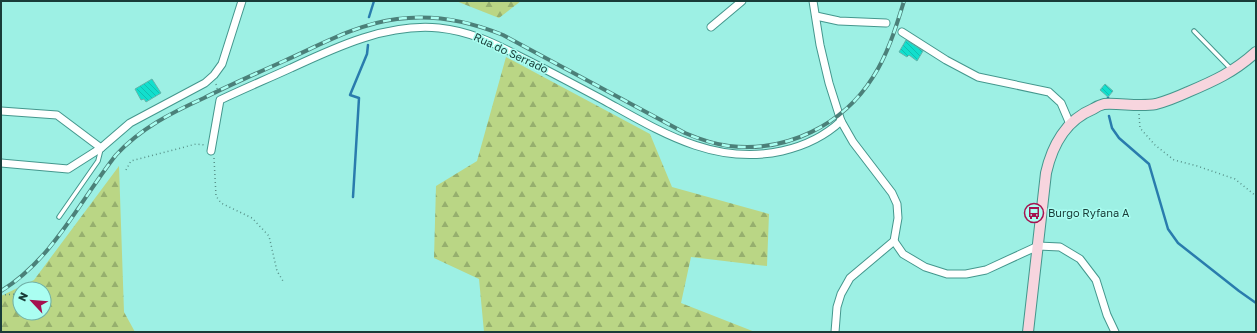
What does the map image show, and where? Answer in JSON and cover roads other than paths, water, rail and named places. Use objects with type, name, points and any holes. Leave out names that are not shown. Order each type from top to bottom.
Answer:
[{"type":"main road","points":[[1028,332],[1046,173],[1050,157],[1059,138],[1070,124],[1084,113],[1102,105],[1139,105],[1155,104],[1167,101],[1215,81],[1233,71],[1256,52]]},
{"type":"street","points":[[1,163],[68,169],[101,148],[130,123],[205,83],[214,75],[222,64],[242,1]]},
{"type":"street","points":[[711,27],[742,1]]},
{"type":"street","points":[[813,1],[820,45],[829,83],[841,121],[853,142],[892,193],[897,204],[898,218],[894,241],[850,278],[842,294],[838,307],[835,332]]},
{"type":"street","points":[[816,16],[839,21],[886,23]]},
{"type":"street","name":"Rua do Serrado","points":[[212,148],[220,100],[339,47],[384,32],[410,27],[451,29],[490,41],[672,136],[696,147],[722,153],[749,155],[778,152],[804,145],[827,133],[841,121]]},
{"type":"street","points":[[902,32],[946,60],[978,77],[1049,92],[1061,103],[1070,124]]},
{"type":"street","points":[[1,110],[57,115],[101,148]]},
{"type":"street","points":[[894,241],[903,254],[925,267],[947,274],[966,274],[986,270],[1038,246],[1060,247],[1080,259],[1096,280],[1114,332]]},
{"type":"lane","points":[[1194,31],[1233,71]]},
{"type":"lane","points":[[59,217],[98,161],[101,148]]},
{"type":"waterway","points":[[369,17],[374,1]]},
{"type":"waterway","points":[[353,197],[359,98],[350,95],[367,54],[368,45]]},
{"type":"waterway","points":[[1109,116],[1112,128],[1119,138],[1149,164],[1168,229],[1178,243],[1256,303]]},
{"type":"railway","points":[[1,291],[36,263],[64,229],[116,155],[146,129],[180,109],[339,36],[368,25],[397,19],[424,17],[464,22],[490,30],[503,35],[685,133],[718,144],[750,147],[771,145],[792,140],[829,122],[846,109],[861,94],[883,59],[904,1]]},
{"type":"place","name":"Burgo Ryfana A","points":[[1034,213]]}]
